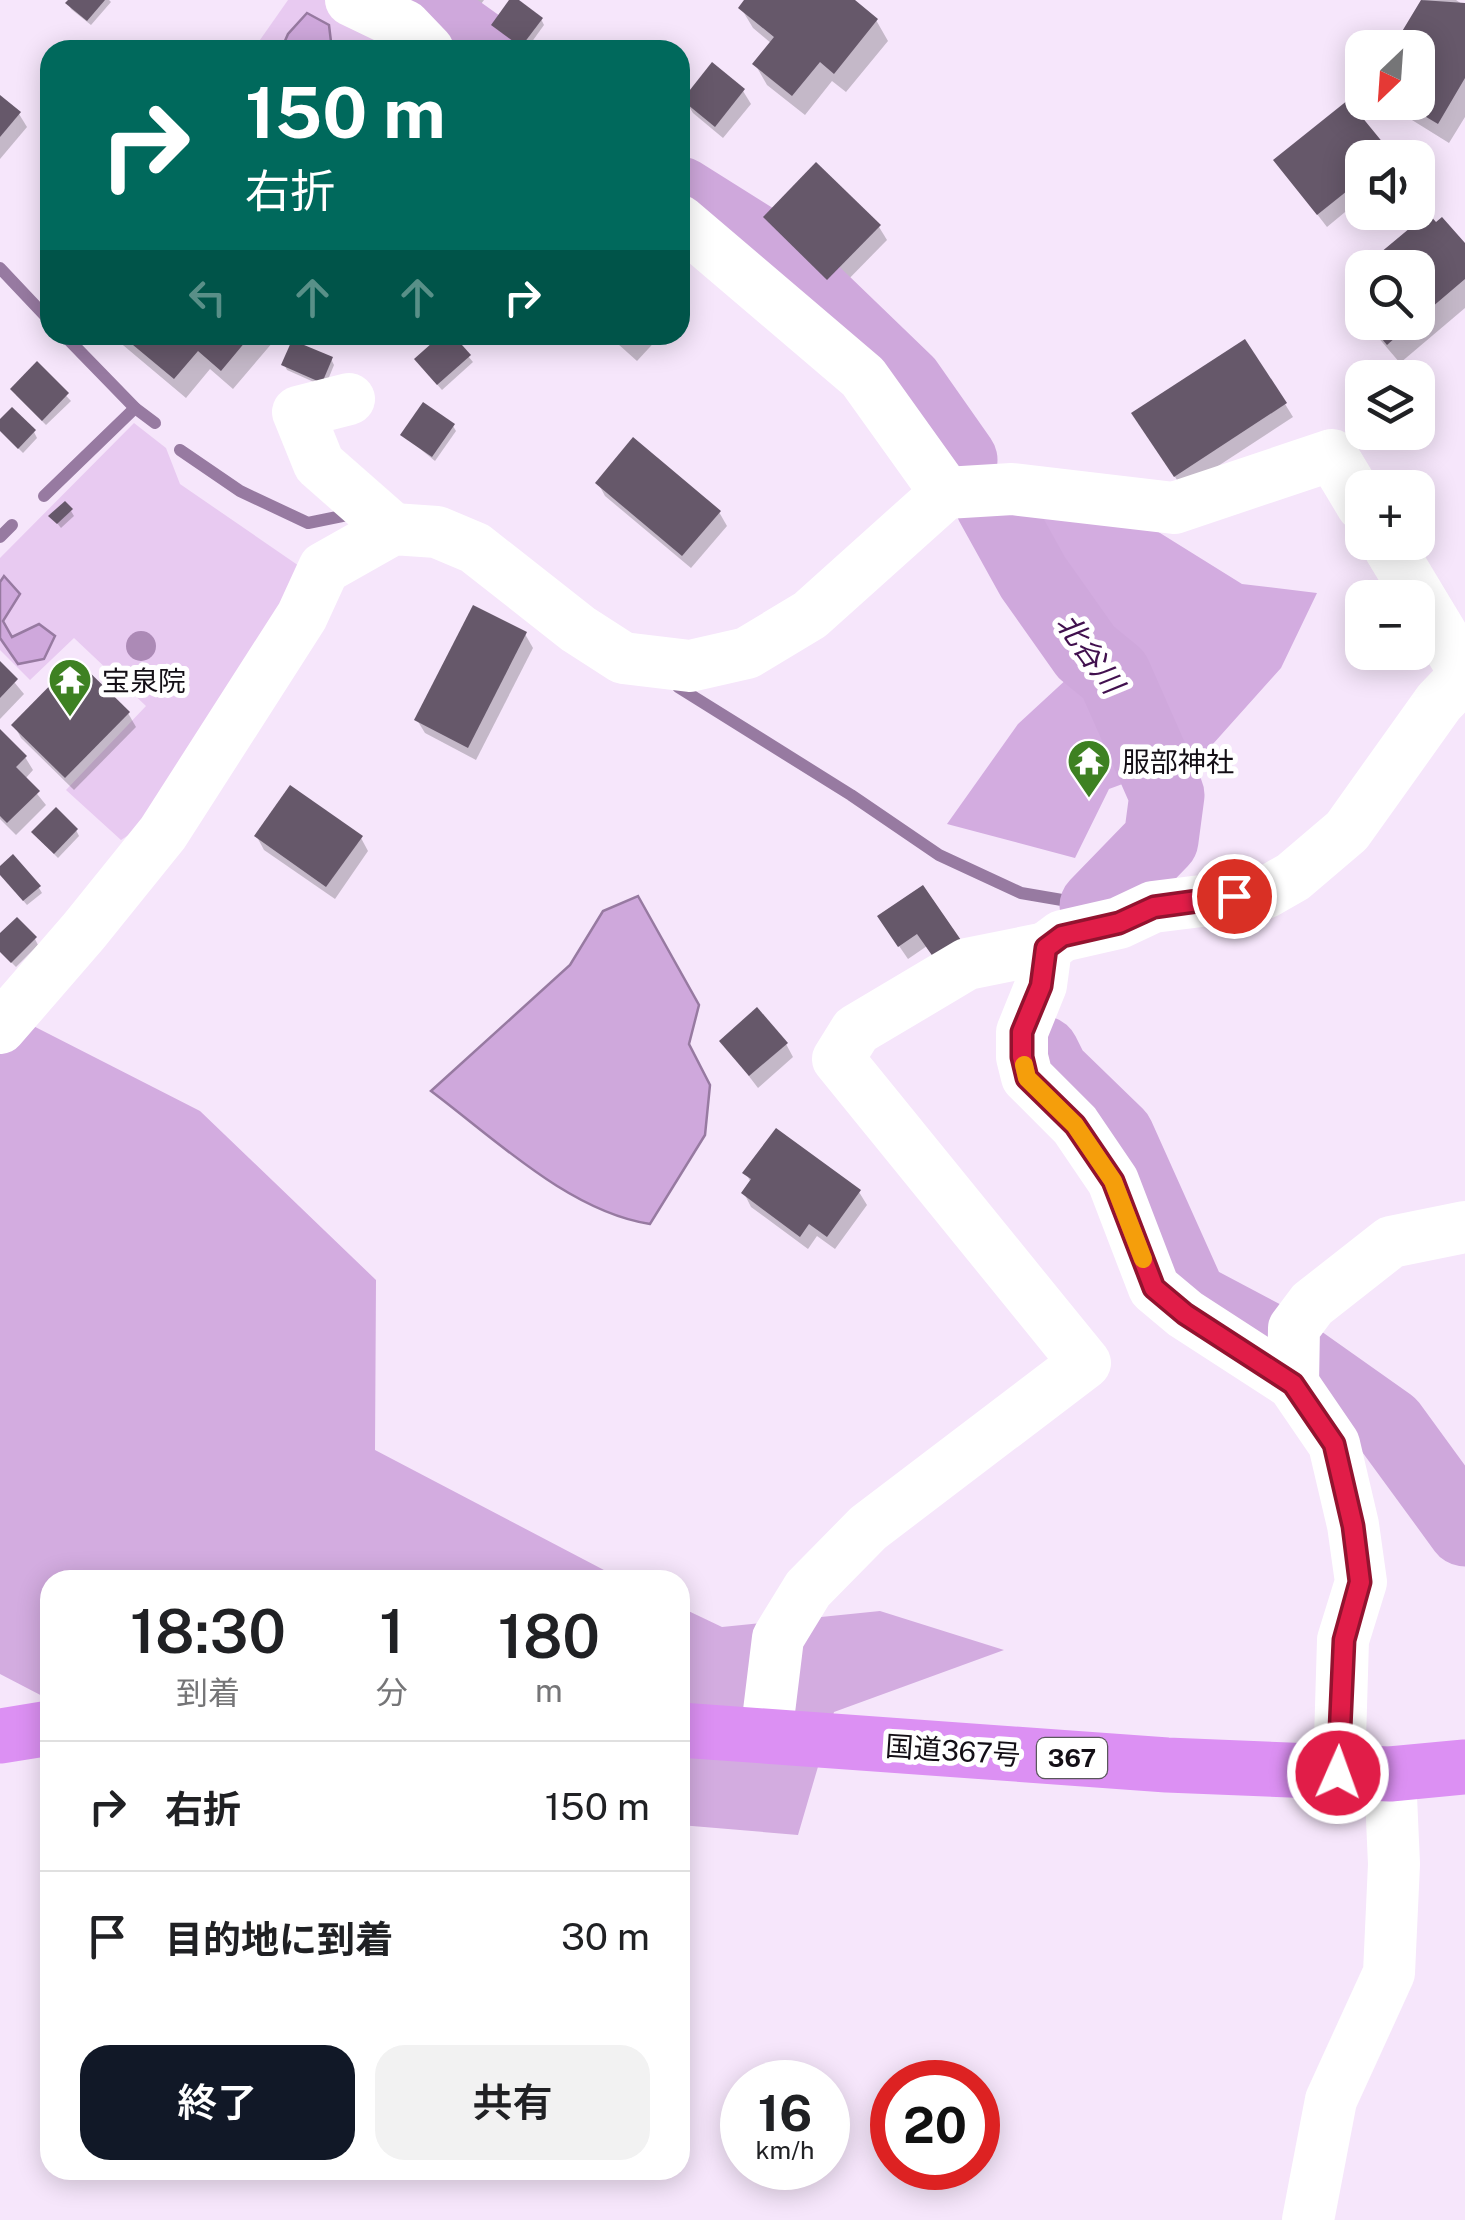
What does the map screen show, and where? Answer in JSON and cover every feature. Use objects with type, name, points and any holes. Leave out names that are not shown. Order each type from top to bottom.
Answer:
[{"type":"highway","points":[[0,1736],[40,1730]]},
{"type":"highway","name":"国道367号","points":[[690,1731],[1167,1765],[1364,1774],[1465,1767]]},
{"type":"street","points":[[352,0],[405,26],[418,40]]},
{"type":"street","points":[[690,230],[863,377],[946,493]]},
{"type":"street","points":[[348,399],[298,412],[319,464],[393,530]]},
{"type":"street","points":[[0,1028],[163,833],[302,616],[324,568],[393,530],[438,532],[475,548],[578,629],[623,658],[690,666],[747,653],[810,615],[946,493],[1012,489],[1174,508],[1332,455],[1345,477]]},
{"type":"street","points":[[766,1736],[778,1638],[808,1590],[868,1528],[1085,1363],[838,1059],[856,1030],[968,964],[1046,948],[1062,936],[1119,923],[1154,907],[1265,894],[1293,877],[1347,830],[1439,702],[1465,674],[1397,560]]},
{"type":"street","points":[[1046,948],[1041,986],[1022,1032],[1027,1078],[1075,1125],[1113,1181],[1154,1288],[1185,1314],[1293,1384],[1334,1444],[1353,1526],[1360,1582],[1344,1640],[1364,1774],[1394,1864],[1389,1973],[1331,2100],[1308,2220]]},
{"type":"street","points":[[1293,1384],[1294,1328],[1312,1304],[1391,1242],[1465,1228]]},
{"type":"shaded area","points":[[288,0],[333,0],[400,40],[260,40]]},
{"type":"shaded area","points":[[307,13],[329,25],[331,40],[285,40]]},
{"type":"shaded area","points":[[134,423],[166,448],[180,484],[302,568],[159,815],[121,840],[66,790],[146,706],[74,638],[30,680],[0,650],[0,558]]},
{"type":"shaded area","points":[[1028,506],[1152,528],[1242,584],[1317,593],[1281,668],[1204,754],[1109,789],[1075,858],[947,824],[1018,724],[1082,665],[1014,518]]},
{"type":"shaded area","points":[[4,576],[20,594],[3,621],[12,637],[39,624],[55,636],[44,659],[18,664],[0,638],[0,582]]},
{"type":"shaded area","points":[[638,896],[699,1005],[689,1044],[710,1085],[705,1135],[650,1224],[620,1217],[562,1189],[431,1091],[570,965],[603,911]]},
{"type":"shaded area","points":[[0,1009],[200,1111],[376,1280],[375,1450],[604,1570],[40,1570],[40,1695],[0,1674]]},
{"type":"shaded area","points":[[880,1611],[1004,1650],[834,1712],[798,1835],[690,1826],[690,1612],[722,1627]]},
{"type":"building","points":[[105,0],[87,21],[65,3]]},
{"type":"building","points":[[509,0],[519,0],[543,18],[526,40],[511,40],[491,25]]},
{"type":"building","points":[[744,0],[855,0],[878,19],[834,74],[820,62],[792,96],[752,64],[774,37],[738,8]]},
{"type":"building","points":[[1421,0],[1465,3],[1465,78],[1438,124],[1431,120],[1435,120],[1435,30],[1403,30]]},
{"type":"building","points":[[712,62],[745,89],[715,127],[690,107],[690,90]]},
{"type":"building","points":[[0,95],[21,112],[0,137]]},
{"type":"building","points":[[1345,102],[1345,120],[1364,120],[1381,140],[1345,140],[1345,193],[1317,215],[1273,160]]},
{"type":"building","points":[[816,162],[881,225],[827,280],[763,217]]},
{"type":"building","points":[[1442,217],[1465,243],[1465,279],[1435,305],[1435,250],[1384,250],[1408,230],[1435,230],[1435,221]]},
{"type":"building","points":[[1245,339],[1287,403],[1174,477],[1131,413]]},
{"type":"building","points":[[133,345],[243,345],[221,371],[198,351],[174,379]]},
{"type":"building","points":[[290,345],[304,345],[333,357],[322,383],[281,365]]},
{"type":"building","points":[[430,345],[462,345],[471,355],[437,385],[414,359]]},
{"type":"building","points":[[37,361],[69,393],[42,421],[10,389]]},
{"type":"building","points":[[423,402],[455,424],[432,457],[400,435]]},
{"type":"building","points":[[12,407],[36,430],[18,449],[0,431],[0,419]]},
{"type":"building","points":[[633,437],[721,511],[682,556],[595,483]]},
{"type":"building","points":[[65,501],[73,509],[57,524],[48,516]]},
{"type":"building","points":[[473,605],[527,632],[468,748],[414,720]]},
{"type":"building","name":"宝泉院","points":[[76,659],[130,712],[65,778],[11,725]]},
{"type":"building","points":[[0,661],[18,679],[0,698]]},
{"type":"building","points":[[0,729],[27,756],[16,767],[40,791],[7,823],[0,816]]},
{"type":"building","points":[[290,785],[363,836],[326,887],[254,836]]},
{"type":"building","points":[[56,807],[78,829],[54,854],[31,832]]},
{"type":"building","points":[[13,854],[41,886],[23,901],[0,875],[0,866]]},
{"type":"building","points":[[923,885],[963,943],[936,961],[917,934],[898,947],[877,916]]},
{"type":"building","points":[[17,917],[37,937],[11,963],[0,952],[0,933]]},
{"type":"building","points":[[757,1007],[788,1043],[749,1076],[719,1041]]},
{"type":"building","points":[[776,1128],[861,1190],[827,1237],[809,1224],[800,1237],[741,1193],[751,1179],[742,1173]]},
{"type":"waterway","name":"北谷川","points":[[393,0],[451,27],[469,40]]},
{"type":"waterway","name":"北谷川","points":[[690,200],[766,248],[906,383],[960,460]]},
{"type":"waterway","points":[[0,268],[40,310]]},
{"type":"waterway","points":[[74,345],[135,408],[155,423]]},
{"type":"waterway","points":[[44,496],[135,408]]},
{"type":"waterway","points":[[180,450],[240,491],[308,523],[352,514]]},
{"type":"waterway","name":"北谷川","points":[[992,503],[1033,577],[1086,652],[1114,675],[1167,795],[1161,840],[1097,906]]},
{"type":"waterway","points":[[0,537],[12,525]]},
{"type":"waterway","points":[[678,687],[939,855],[1021,893],[1097,906]]},
{"type":"waterway","name":"北谷川","points":[[1042,1053],[1052,1073],[1117,1136],[1190,1299],[1273,1343],[1389,1425],[1465,1529]]},
{"type":"slow traffic","points":[[1024,1065],[1027,1078],[1075,1125],[1113,1181],[1143,1259]]},
{"type":"place","name":"宝泉院","points":[[70,718]]},
{"type":"place","name":"服部神社","points":[[1089,799]]},
{"type":"route","points":[[1234,896],[1154,907],[1119,923],[1062,936],[1046,948],[1041,986],[1022,1032],[1022,1057],[1027,1078],[1075,1125],[1113,1181],[1154,1288],[1185,1314],[1293,1384],[1334,1444],[1353,1526],[1360,1582],[1344,1640],[1338,1773]]}]
